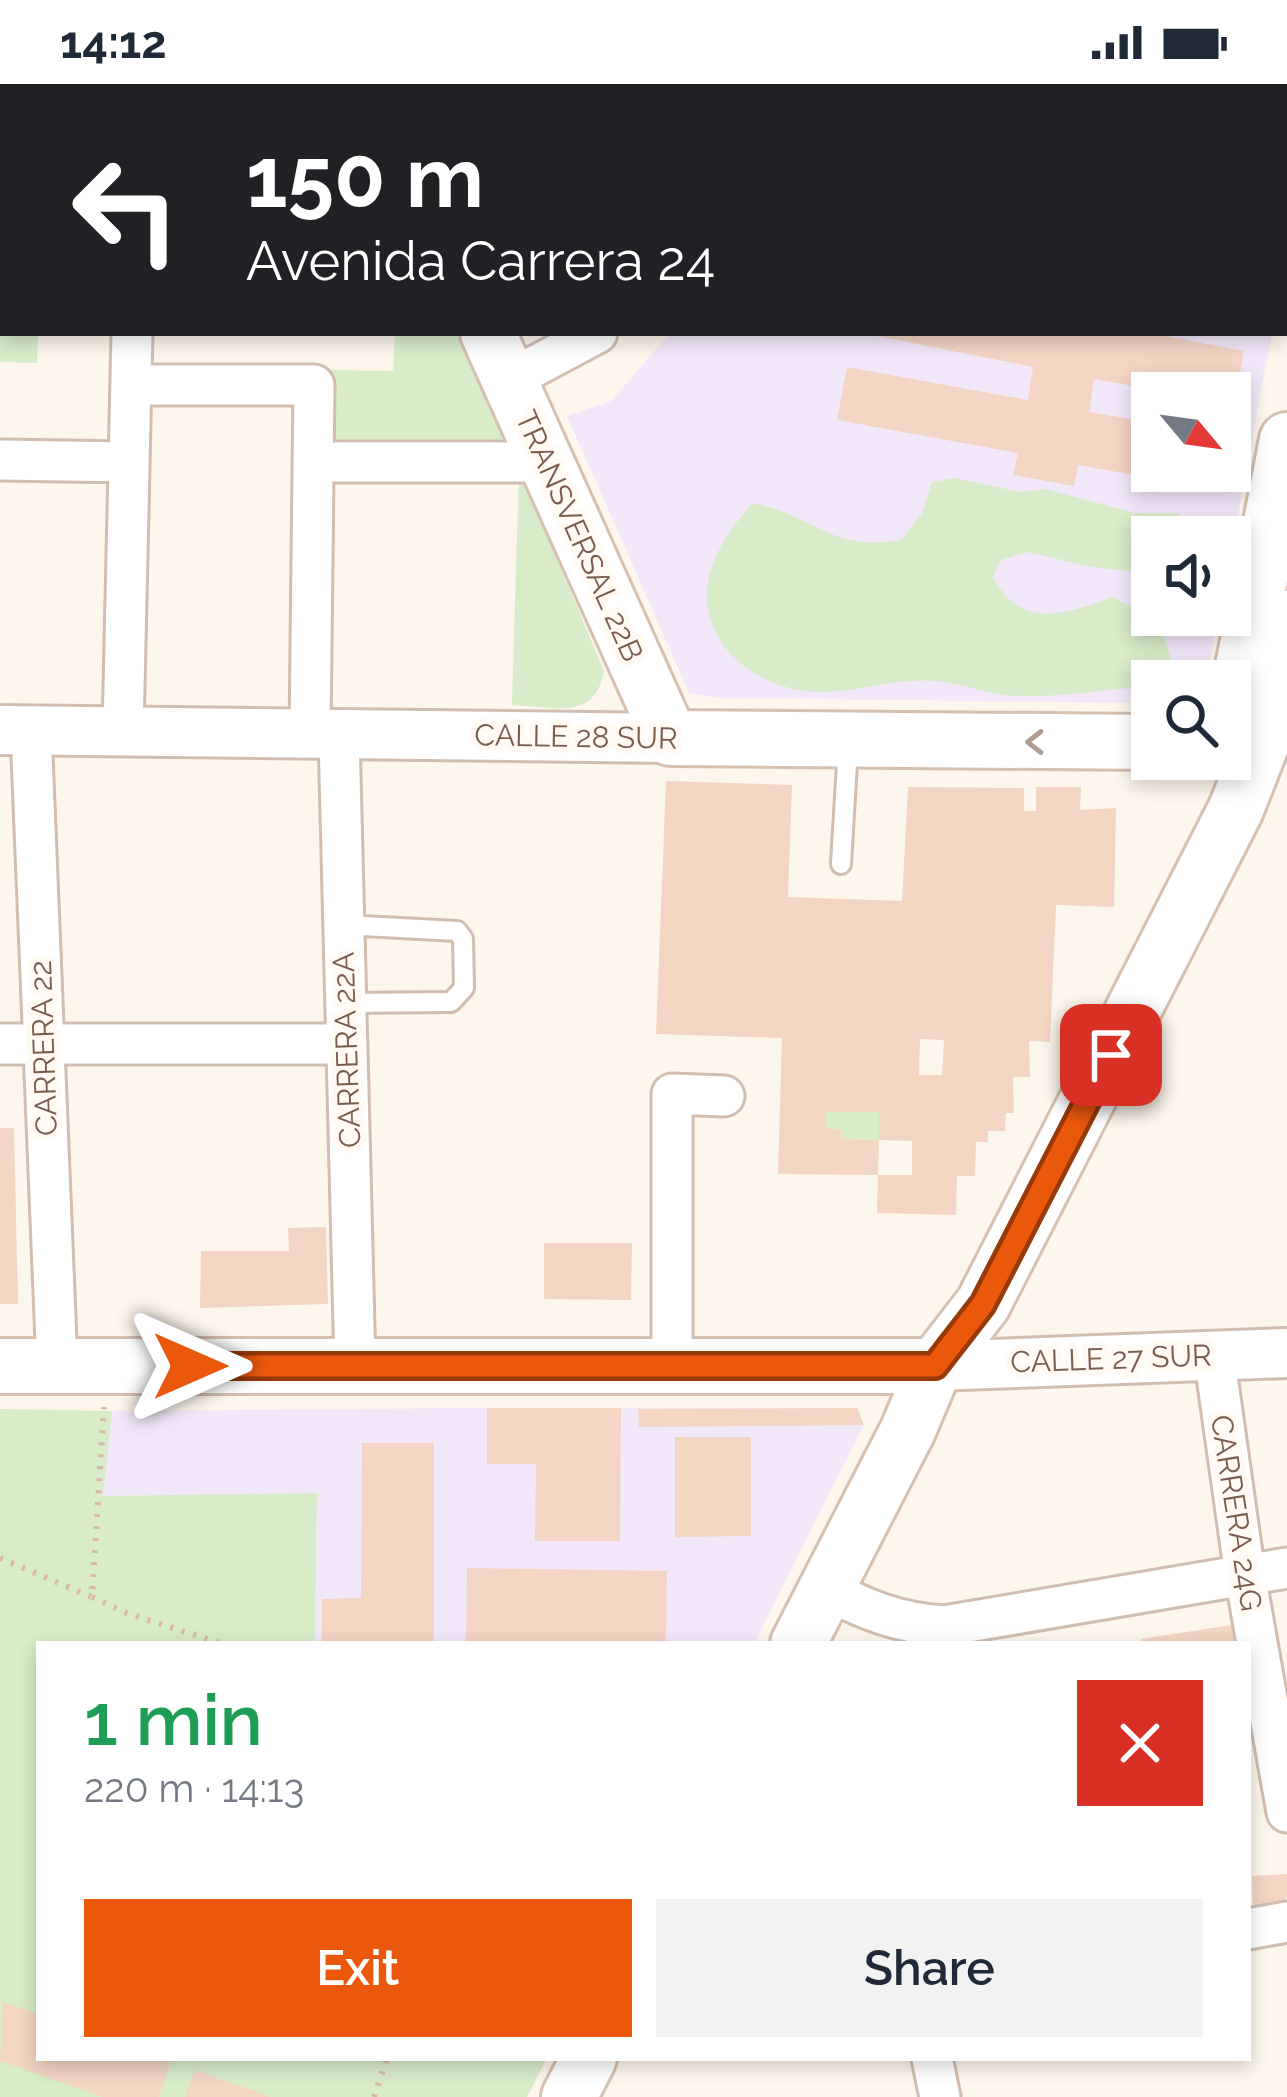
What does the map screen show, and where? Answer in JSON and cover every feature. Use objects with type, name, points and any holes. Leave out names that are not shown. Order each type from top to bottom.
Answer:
[{"type":"main road","name":"TRANSVERSAL 22B","points":[[498,357],[670,739]]},
{"type":"main road","points":[[1251,705],[1287,440]]},
{"type":"main road","points":[[1251,727],[1287,618]]},
{"type":"main road","name":"CALLE 28 SUR","points":[[670,739],[1131,742]]},
{"type":"main road","points":[[800,1641],[908,1430],[935,1366],[942,1305],[1225,780]]},
{"type":"main road","name":"CALLE 27 SUR","points":[[0,1366],[935,1366]]},
{"type":"main road","points":[[569,2097],[587,2061]]},
{"type":"street","points":[[123,732],[132,336]]},
{"type":"street","points":[[498,357],[585,336]]},
{"type":"street","name":"CARRERA 22A","points":[[131,385],[314,386],[325,734],[344,925],[355,1366]]},
{"type":"street","points":[[0,460],[129,462]]},
{"type":"street","points":[[313,463],[546,462]]},
{"type":"street","name":"CALLE 28 SUR","points":[[16,730],[670,739]]},
{"type":"street","name":"CARRERA 22","points":[[16,730],[43,1044],[82,1366]]},
{"type":"street","points":[[0,1045],[346,1044]]},
{"type":"street","points":[[673,1365],[671,1094],[724,1096]]},
{"type":"street","name":"CALLE 27 SUR","points":[[935,1366],[1287,1353]]},
{"type":"street","name":"CARRERA 24G","points":[[1214,1355],[1270,1739],[1287,1812]]},
{"type":"street","points":[[826,1588],[877,1615],[906,1624],[944,1626],[1287,1568]]},
{"type":"street","points":[[1251,1928],[1287,1922]]},
{"type":"street","points":[[933,2061],[940,2097]]},
{"type":"lane","points":[[841,864],[849,741]]},
{"type":"lane","points":[[344,925],[457,931],[463,939],[464,971],[464,988],[452,1002],[346,1003]]},
{"type":"path","points":[[82,1366],[92,1598]]},
{"type":"path","points":[[0,1558],[129,1614],[214,1641]]},
{"type":"path","points":[[374,2097],[386,2061]]},
{"type":"shaded area","points":[[667,336],[1271,336],[1251,445],[1251,372],[1131,372],[1131,492],[1242,492],[1238,516],[1131,516],[1131,636],[1215,636],[1210,660],[1131,660],[1131,703],[718,698],[689,693],[567,416],[611,401]]},
{"type":"shaded area","points":[[857,1408],[864,1425],[756,1641],[315,1641],[317,1494],[102,1496],[112,1411]]},
{"type":"green space","points":[[0,336],[38,336],[37,363],[0,362]]},
{"type":"green space","points":[[395,336],[458,336],[516,452],[329,453],[329,370],[393,371]]},
{"type":"green space","points":[[519,468],[604,671],[592,698],[570,708],[512,705]]},
{"type":"green space","points":[[955,478],[1020,492],[1045,489],[1135,513],[1178,513],[1131,516],[1131,571],[1028,552],[1001,560],[993,577],[1017,605],[1045,614],[1112,597],[1131,607],[1131,636],[1163,636],[1171,660],[1131,660],[1131,688],[1046,696],[1005,695],[925,681],[806,691],[764,678],[730,653],[710,617],[710,573],[722,544],[752,503],[839,537],[901,540],[922,513],[932,482]]},
{"type":"green space","points":[[826,1112],[879,1112],[879,1140],[841,1139],[842,1130],[826,1127]]},
{"type":"green space","points":[[0,1409],[112,1411],[103,1496],[317,1493],[315,1641],[36,1641],[36,2061],[545,2061],[527,2097],[0,2097]]},
{"type":"building","points":[[877,336],[1165,336],[1244,351],[1240,372],[1131,372],[1131,386],[1094,379],[1089,412],[1131,419],[1131,474],[1078,465],[1074,486],[1013,475],[1018,453],[837,420],[847,367],[1028,400],[1033,367]]},
{"type":"building","points":[[666,781],[792,785],[788,897],[902,901],[908,787],[1024,788],[1024,811],[1036,811],[1036,787],[1081,787],[1080,810],[1116,808],[1114,907],[1056,905],[1050,1042],[1029,1041],[1030,1077],[1013,1077],[1014,1113],[1006,1113],[1005,1131],[988,1131],[988,1142],[976,1142],[975,1176],[957,1176],[956,1215],[877,1213],[878,1175],[778,1174],[782,1038],[656,1034]],"holes":[[[920,1039],[944,1040],[942,1075],[919,1075]],[[826,1112],[879,1112],[879,1140],[841,1139],[842,1130],[826,1127]],[[879,1140],[912,1141],[912,1175],[878,1175]]]},
{"type":"building","points":[[0,1128],[14,1128],[18,1304],[0,1304]]},
{"type":"building","points":[[326,1227],[328,1304],[200,1308],[201,1251],[289,1251],[288,1228]]},
{"type":"building","points":[[544,1243],[632,1243],[631,1300],[544,1299]]},
{"type":"building","points":[[487,1408],[621,1408],[620,1541],[535,1541],[536,1464],[487,1464]]},
{"type":"building","points":[[857,1408],[864,1425],[639,1427],[638,1409]]},
{"type":"building","points":[[675,1437],[751,1437],[751,1536],[675,1537]]},
{"type":"building","points":[[362,1443],[434,1443],[434,1641],[322,1641],[322,1599],[361,1598]]},
{"type":"building","points":[[467,1568],[667,1571],[666,1641],[466,1641]]},
{"type":"building","points":[[1238,1624],[1241,1641],[1141,1641]]},
{"type":"building","points":[[1287,1874],[1287,1897],[1280,1904],[1253,1905],[1252,1876]]},
{"type":"building","points":[[3,2002],[36,2013],[36,2061],[171,2061],[159,2097],[103,2097],[0,2061]]},
{"type":"building","points":[[194,2070],[269,2096],[185,2097]]},
{"type":"route","points":[[190,1366],[935,1366],[983,1304],[1111,1055]]}]
